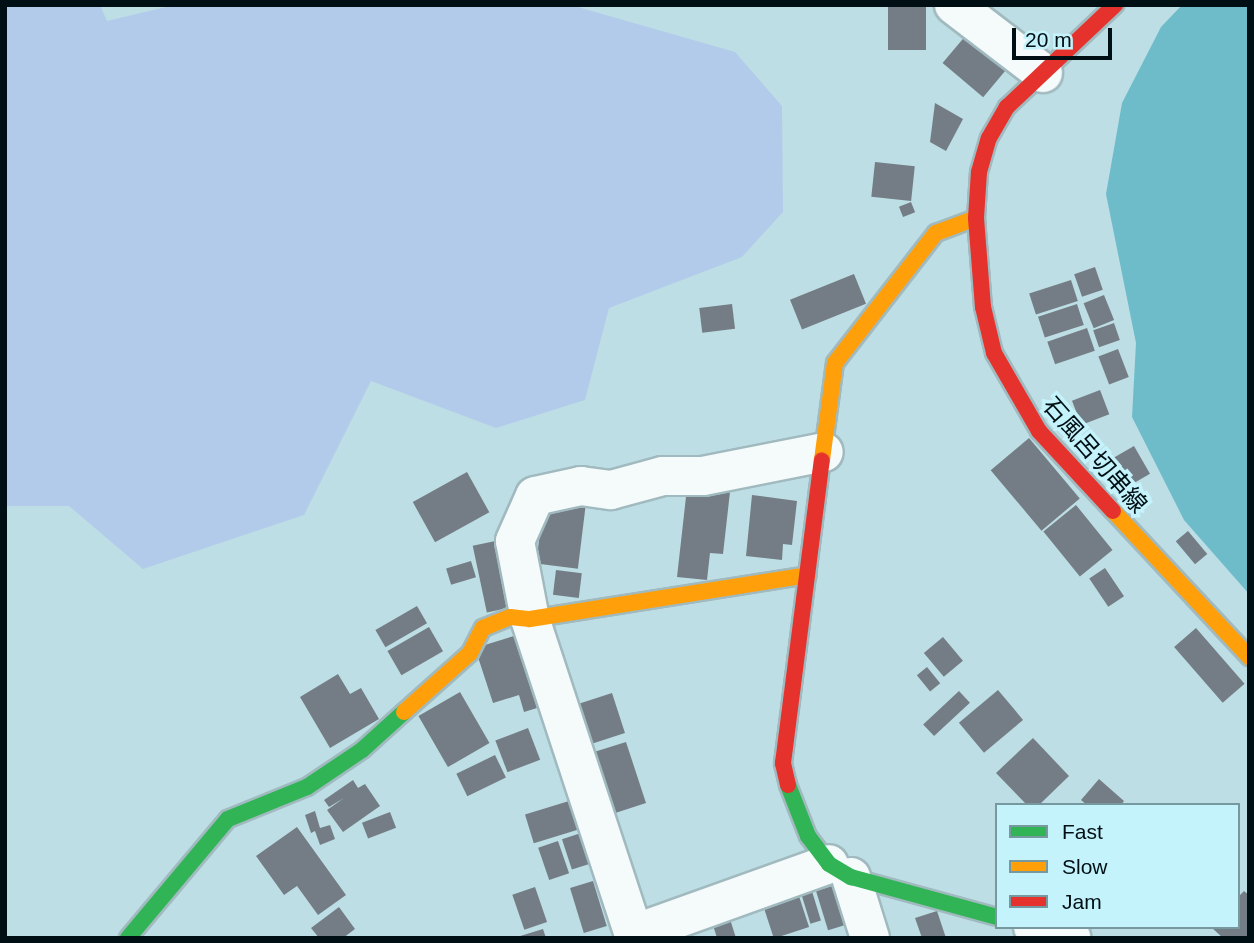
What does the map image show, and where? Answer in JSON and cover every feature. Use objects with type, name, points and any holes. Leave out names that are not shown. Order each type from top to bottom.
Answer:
[{"type":"street","points":[[954,5],[1043,72]]},
{"type":"street","name":"石風呂切串線","points":[[1115,5],[1007,107],[989,138],[979,173],[976,218],[983,307],[995,354],[1015,396],[1039,431],[1249,657]]},
{"type":"street","points":[[870,938],[840,870],[808,836],[792,802],[783,763],[835,363],[936,233],[976,218]]},
{"type":"street","points":[[824,452],[703,476],[663,476],[611,490],[582,485],[536,496],[515,541],[530,619],[634,936],[840,870],[995,916]]},
{"type":"street","points":[[128,938],[228,819],[307,787],[362,750],[470,653],[483,628],[510,617],[530,619],[808,575]]},
{"type":"street","points":[[1040,929],[1071,938]]},
{"type":"shaded area","points":[[5,5],[100,5],[107,21],[174,5],[571,5],[735,52],[782,106],[783,212],[742,257],[609,308],[585,400],[496,428],[371,381],[304,515],[143,569],[69,506],[5,506]]},
{"type":"shaded area","points":[[1182,5],[1249,5],[1249,594],[1184,520],[1132,417],[1136,343],[1106,194],[1122,103],[1161,27]]},
{"type":"building","points":[[888,5],[926,5],[926,50],[888,50]]},
{"type":"building","points":[[967,34],[1008,68],[983,97],[943,63]]},
{"type":"building","points":[[935,103],[963,119],[946,151],[930,142]]},
{"type":"building","points":[[875,162],[915,166],[911,201],[871,197]]},
{"type":"building","points":[[911,202],[915,212],[903,217],[899,207]]},
{"type":"building","points":[[1095,267],[1103,290],[1082,297],[1074,274]]},
{"type":"building","points":[[854,274],[866,304],[802,330],[790,300]]},
{"type":"building","points":[[1071,280],[1078,301],[1036,315],[1029,294]]},
{"type":"building","points":[[1104,295],[1114,320],[1094,328],[1084,303]]},
{"type":"building","points":[[732,304],[735,329],[702,333],[699,308]]},
{"type":"building","points":[[1077,304],[1084,325],[1045,338],[1038,317]]},
{"type":"building","points":[[1114,323],[1120,340],[1099,347],[1093,330]]},
{"type":"building","points":[[1087,328],[1095,351],[1055,364],[1047,342]]},
{"type":"building","points":[[1118,349],[1129,377],[1109,385],[1098,357]]},
{"type":"building","points":[[1100,390],[1109,414],[1081,425],[1072,401]]},
{"type":"building","points":[[1029,438],[1080,499],[1041,531],[991,470]]},
{"type":"building","points":[[1134,446],[1150,474],[1127,487],[1111,460]]},
{"type":"building","points":[[467,472],[489,512],[435,542],[413,502]]},
{"type":"building","points":[[687,488],[730,492],[723,554],[710,553],[707,580],[677,577]]},
{"type":"building","points":[[752,495],[797,501],[792,545],[783,544],[782,560],[746,556]]},
{"type":"building","points":[[544,500],[586,505],[578,569],[536,564]]},
{"type":"building","points":[[1076,505],[1113,550],[1080,577],[1043,531]]},
{"type":"building","points":[[1188,531],[1207,554],[1195,564],[1176,541]]},
{"type":"building","points":[[505,539],[519,606],[487,612],[473,546]]},
{"type":"building","points":[[471,561],[476,577],[451,585],[446,569]]},
{"type":"building","points":[[1105,568],[1124,596],[1108,607],[1089,579]]},
{"type":"building","points":[[556,570],[582,573],[579,598],[553,595]]},
{"type":"building","points":[[417,606],[427,623],[385,647],[375,630]]},
{"type":"building","points":[[429,627],[443,651],[401,675],[387,651]]},
{"type":"building","points":[[1196,628],[1245,684],[1223,703],[1174,647]]},
{"type":"building","points":[[514,636],[537,708],[524,712],[519,695],[493,703],[475,648]]},
{"type":"building","points":[[943,637],[963,661],[944,677],[924,653]]},
{"type":"building","points":[[927,667],[940,683],[930,692],[917,675]]},
{"type":"building","points":[[338,674],[350,694],[361,688],[379,719],[330,748],[300,697]]},
{"type":"building","points":[[998,690],[1023,720],[984,753],[959,723]]},
{"type":"building","points":[[959,691],[970,703],[934,736],[923,724]]},
{"type":"building","points":[[460,692],[489,743],[448,767],[418,716]]},
{"type":"building","points":[[612,693],[625,733],[593,743],[580,704]]},
{"type":"building","points":[[528,728],[540,760],[508,772],[495,741]]},
{"type":"building","points":[[1033,738],[1069,776],[1041,803],[1025,803],[996,773]]},
{"type":"building","points":[[626,742],[646,803],[606,816],[594,752]]},
{"type":"building","points":[[495,755],[506,777],[467,796],[456,774]]},
{"type":"building","points":[[1099,779],[1124,801],[1085,803],[1081,800]]},
{"type":"building","points":[[353,780],[358,788],[365,784],[380,806],[343,832],[327,810],[344,798],[329,807],[324,800]]},
{"type":"building","points":[[569,801],[578,830],[534,843],[525,814]]},
{"type":"building","points":[[315,811],[320,828],[330,825],[335,839],[320,845],[315,831],[311,833],[305,815]]},
{"type":"building","points":[[390,812],[396,828],[368,839],[362,823]]},
{"type":"building","points":[[297,827],[346,895],[318,915],[297,886],[284,895],[256,856]]},
{"type":"building","points":[[581,833],[591,863],[572,870],[562,839]]},
{"type":"building","points":[[558,841],[569,873],[549,880],[538,848]]},
{"type":"building","points":[[593,881],[607,926],[584,933],[570,888]]},
{"type":"building","points":[[839,884],[851,923],[828,930],[816,891]]},
{"type":"building","points":[[535,887],[547,922],[524,930],[512,895]]},
{"type":"building","points":[[811,888],[821,921],[810,924],[800,891]]},
{"type":"building","points":[[797,890],[809,927],[774,938],[762,901]]},
{"type":"building","points":[[1244,891],[1249,895],[1249,938],[1223,938],[1213,929],[1240,929],[1240,895]]},
{"type":"building","points":[[339,907],[355,929],[343,938],[319,938],[311,928]]},
{"type":"building","points":[[937,911],[946,938],[922,938],[915,918]]},
{"type":"building","points":[[729,916],[736,938],[717,938],[712,922]]},
{"type":"building","points":[[543,929],[546,938],[517,938],[517,937]]},
{"type":"traffic: fast","points":[[128,938],[228,819],[307,787],[362,750],[404,712]]},
{"type":"traffic: fast","points":[[788,785],[808,836],[829,864],[851,877],[995,916]]},
{"type":"traffic: slow","points":[[822,460],[835,363],[936,233],[976,218]]},
{"type":"traffic: slow","points":[[1113,511],[1249,657]]},
{"type":"traffic: slow","points":[[404,712],[470,653],[483,628],[510,617],[530,619],[808,575]]},
{"type":"traffic: jam","points":[[1113,511],[1039,431],[994,353],[983,307],[976,218],[979,172],[989,138],[1007,107],[1115,5]]},
{"type":"traffic: jam","points":[[788,785],[783,763],[822,460]]}]
